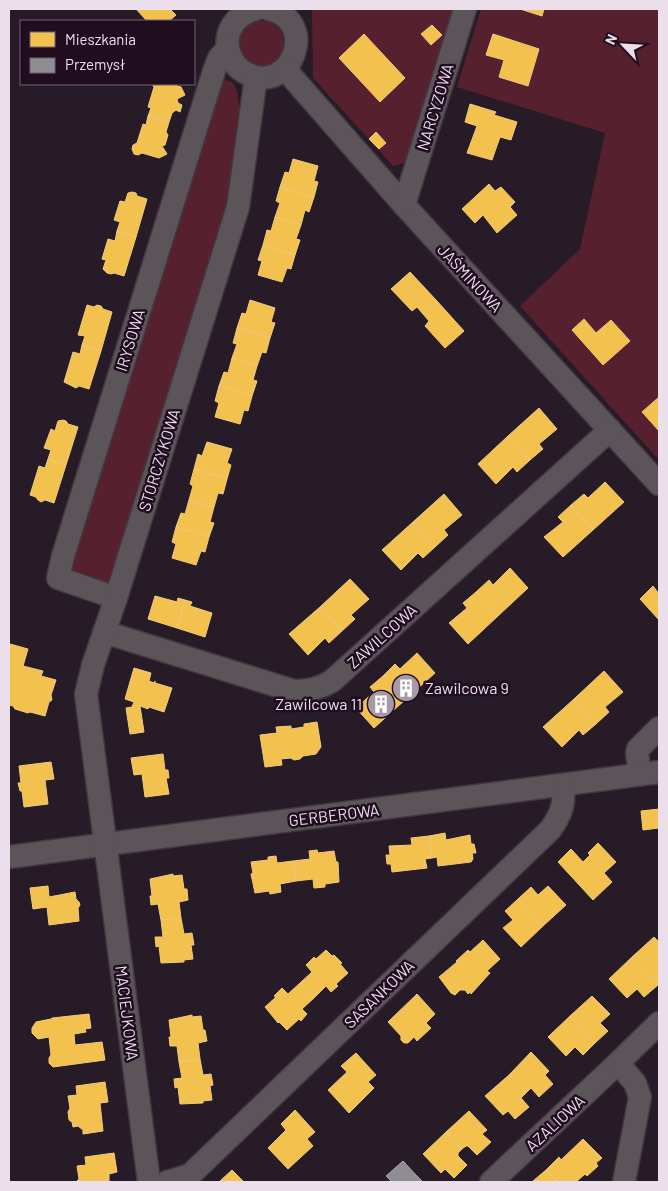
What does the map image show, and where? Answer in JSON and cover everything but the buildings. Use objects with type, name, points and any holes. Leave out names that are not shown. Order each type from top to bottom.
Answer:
[{"type":"street","name":"NARCYZOWA","points":[[404,206],[465,9]]},
{"type":"street","points":[[241,12],[229,32],[228,48],[237,67],[256,77],[271,76],[285,69],[295,53],[296,40],[293,27],[276,10]]},
{"type":"street","name":"IRYSOWA","points":[[116,598],[58,578],[214,71],[219,58],[228,48]]},
{"type":"street","name":"JAŚMINOWA","points":[[285,69],[404,206],[659,484]]},
{"type":"street","name":"STORCZYKOWA","points":[[105,844],[86,694],[93,665],[116,598],[238,207],[256,77]]},
{"type":"street","name":"ZAWILCOWA","points":[[104,632],[294,691],[314,690],[332,682],[610,430]]},
{"type":"street","points":[[649,773],[637,753],[638,749],[659,728]]},
{"type":"street","name":"GERBEROWA","points":[[9,857],[563,786],[649,773]]},
{"type":"street","name":"SASANKOWA","points":[[167,1182],[190,1175],[550,830],[560,817],[563,809],[563,786]]},
{"type":"street","name":"MACIEJKOWA","points":[[105,844],[149,1182]]},
{"type":"street","name":"AZALIOWA","points":[[491,1182],[659,1023]]},
{"type":"street","points":[[618,1063],[635,1083],[640,1097],[624,1182]]},
{"type":"shaded area","points":[[312,9],[456,9],[408,162],[393,166],[313,78]]},
{"type":"shaded area","points":[[481,9],[659,9],[659,460],[520,306],[580,249],[605,133],[457,87]]},
{"type":"shaded area","points":[[258,21],[266,21],[275,25],[281,31],[285,44],[281,57],[275,63],[266,67],[258,67],[249,63],[243,57],[239,48],[239,40],[243,31],[249,25]]},
{"type":"shaded area","points":[[226,80],[233,83],[237,91],[242,122],[230,198],[118,571],[108,585],[70,577],[67,566],[218,83]]},
{"type":"place","name":"Zawilcowa 9","points":[[406,688]]},
{"type":"place","name":"Zawilcowa 11","points":[[381,704]]}]
